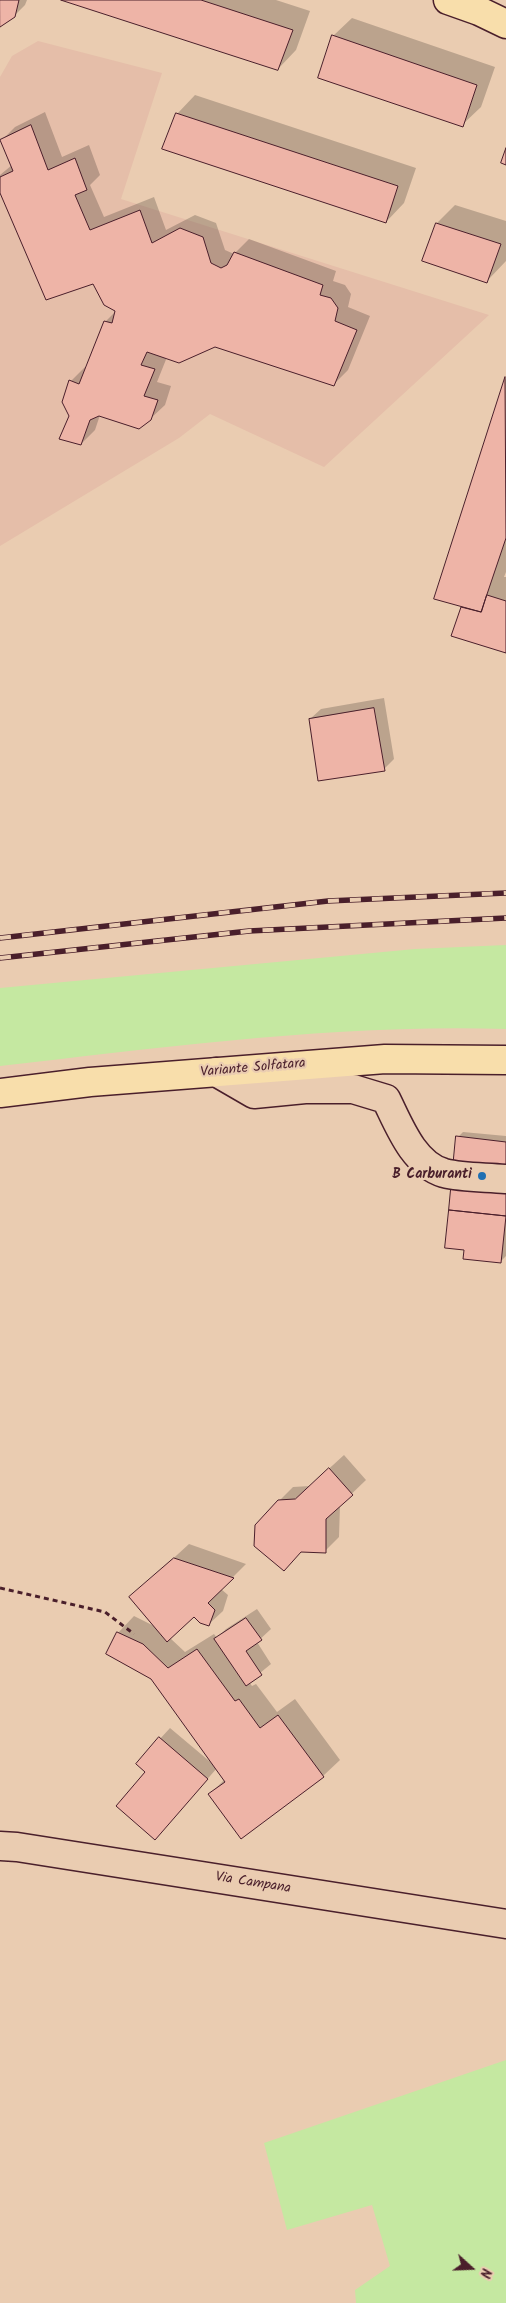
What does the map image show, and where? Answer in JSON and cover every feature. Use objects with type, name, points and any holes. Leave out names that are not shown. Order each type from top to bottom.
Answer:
[{"type":"main road","points":[[448,0],[479,11],[506,24]]},
{"type":"main road","name":"Variante Solfatara","points":[[0,1093],[90,1082],[385,1059],[506,1060]]},
{"type":"street","points":[[216,1072],[254,1094],[305,1089],[353,1089],[386,1099],[401,1131],[422,1160],[444,1173],[506,1179]]},
{"type":"street","name":"Via Campana","points":[[0,1846],[27,1848],[506,1924]]},
{"type":"path","points":[[0,1588],[105,1612],[134,1634]]},
{"type":"shaded area","points":[[38,41],[162,73],[121,199],[489,315],[324,467],[210,414],[179,438],[0,546],[0,77],[12,56]]},
{"type":"green space","points":[[506,945],[506,1029],[442,1028],[379,1030],[252,1038],[0,1066],[0,988],[415,949]]},
{"type":"green space","points":[[506,2060],[506,2303],[356,2303],[355,2290],[390,2266],[372,2205],[287,2230],[264,2143]]},
{"type":"building","points":[[0,0],[19,0],[15,17],[0,27]]},
{"type":"building","points":[[61,0],[201,0],[293,30],[278,70]]},
{"type":"building","points":[[332,35],[477,85],[463,127],[318,78]]},
{"type":"building","points":[[176,113],[398,186],[386,223],[162,149]]},
{"type":"building","points":[[31,125],[48,170],[75,158],[87,190],[75,195],[90,230],[140,210],[152,243],[180,228],[203,237],[211,263],[221,268],[227,265],[234,252],[323,285],[320,295],[331,298],[338,308],[335,321],[357,330],[334,386],[215,347],[179,363],[147,352],[141,365],[155,369],[144,396],[158,400],[151,420],[139,429],[99,416],[90,420],[81,445],[59,439],[69,416],[62,402],[69,380],[79,384],[104,321],[112,323],[115,311],[104,305],[93,284],[46,300],[0,193],[0,177],[13,171],[0,140]]},
{"type":"building","points":[[506,148],[506,165],[501,163]]},
{"type":"building","points":[[436,223],[501,244],[487,283],[422,261]]},
{"type":"building","points":[[505,377],[506,538],[481,612],[434,599]]},
{"type":"building","points":[[487,595],[506,601],[506,653],[451,636],[461,607],[481,612]]},
{"type":"building","points":[[374,708],[385,771],[318,781],[309,719]]},
{"type":"building","points":[[456,1136],[506,1142],[506,1216],[449,1210]]},
{"type":"building","points":[[449,1210],[506,1216],[501,1263],[463,1259],[464,1250],[445,1248]]},
{"type":"building","points":[[329,1468],[353,1495],[326,1519],[326,1553],[301,1552],[284,1571],[254,1546],[255,1525],[278,1500],[295,1499]]},
{"type":"building","points":[[174,1558],[234,1578],[208,1603],[215,1610],[209,1626],[200,1623],[194,1617],[167,1642],[129,1597]]},
{"type":"building","points":[[246,1618],[262,1640],[246,1651],[262,1675],[246,1686],[214,1639]]},
{"type":"building","points":[[117,1632],[143,1644],[168,1668],[197,1649],[235,1701],[239,1699],[260,1728],[278,1715],[324,1777],[241,1839],[208,1794],[225,1782],[151,1679],[106,1654]]},
{"type":"building","points":[[159,1737],[208,1779],[155,1840],[116,1806],[145,1772],[136,1764]]},
{"type":"railway","points":[[0,938],[328,901],[506,893]]},
{"type":"railway","points":[[0,958],[249,931],[506,918]]},
{"type":"place","name":"B Carburanti","points":[[482,1176]]}]
